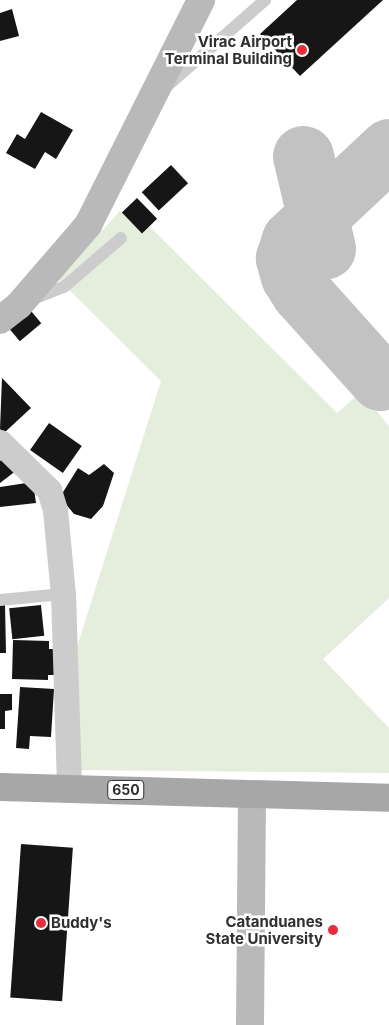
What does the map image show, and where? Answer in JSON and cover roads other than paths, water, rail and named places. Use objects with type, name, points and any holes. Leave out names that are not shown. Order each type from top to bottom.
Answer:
[{"type":"main road","name":"650","points":[[0,788],[68,787],[252,797],[389,798]]},
{"type":"street","points":[[10,312],[88,225],[201,0]]},
{"type":"street","points":[[0,442],[49,490],[55,510],[63,594],[68,787]]},
{"type":"street","points":[[250,1025],[252,797]]},
{"type":"lane","points":[[148,103],[265,0]]},
{"type":"lane","points":[[10,312],[64,287],[120,238]]},
{"type":"lane","points":[[0,600],[63,594]]},
{"type":"place","name":"Virac Airport Terminal Building","points":[[302,50]]},
{"type":"place","name":"Buddy's","points":[[41,923]]},
{"type":"place","name":"Catanduanes State University","points":[[333,930]]}]
